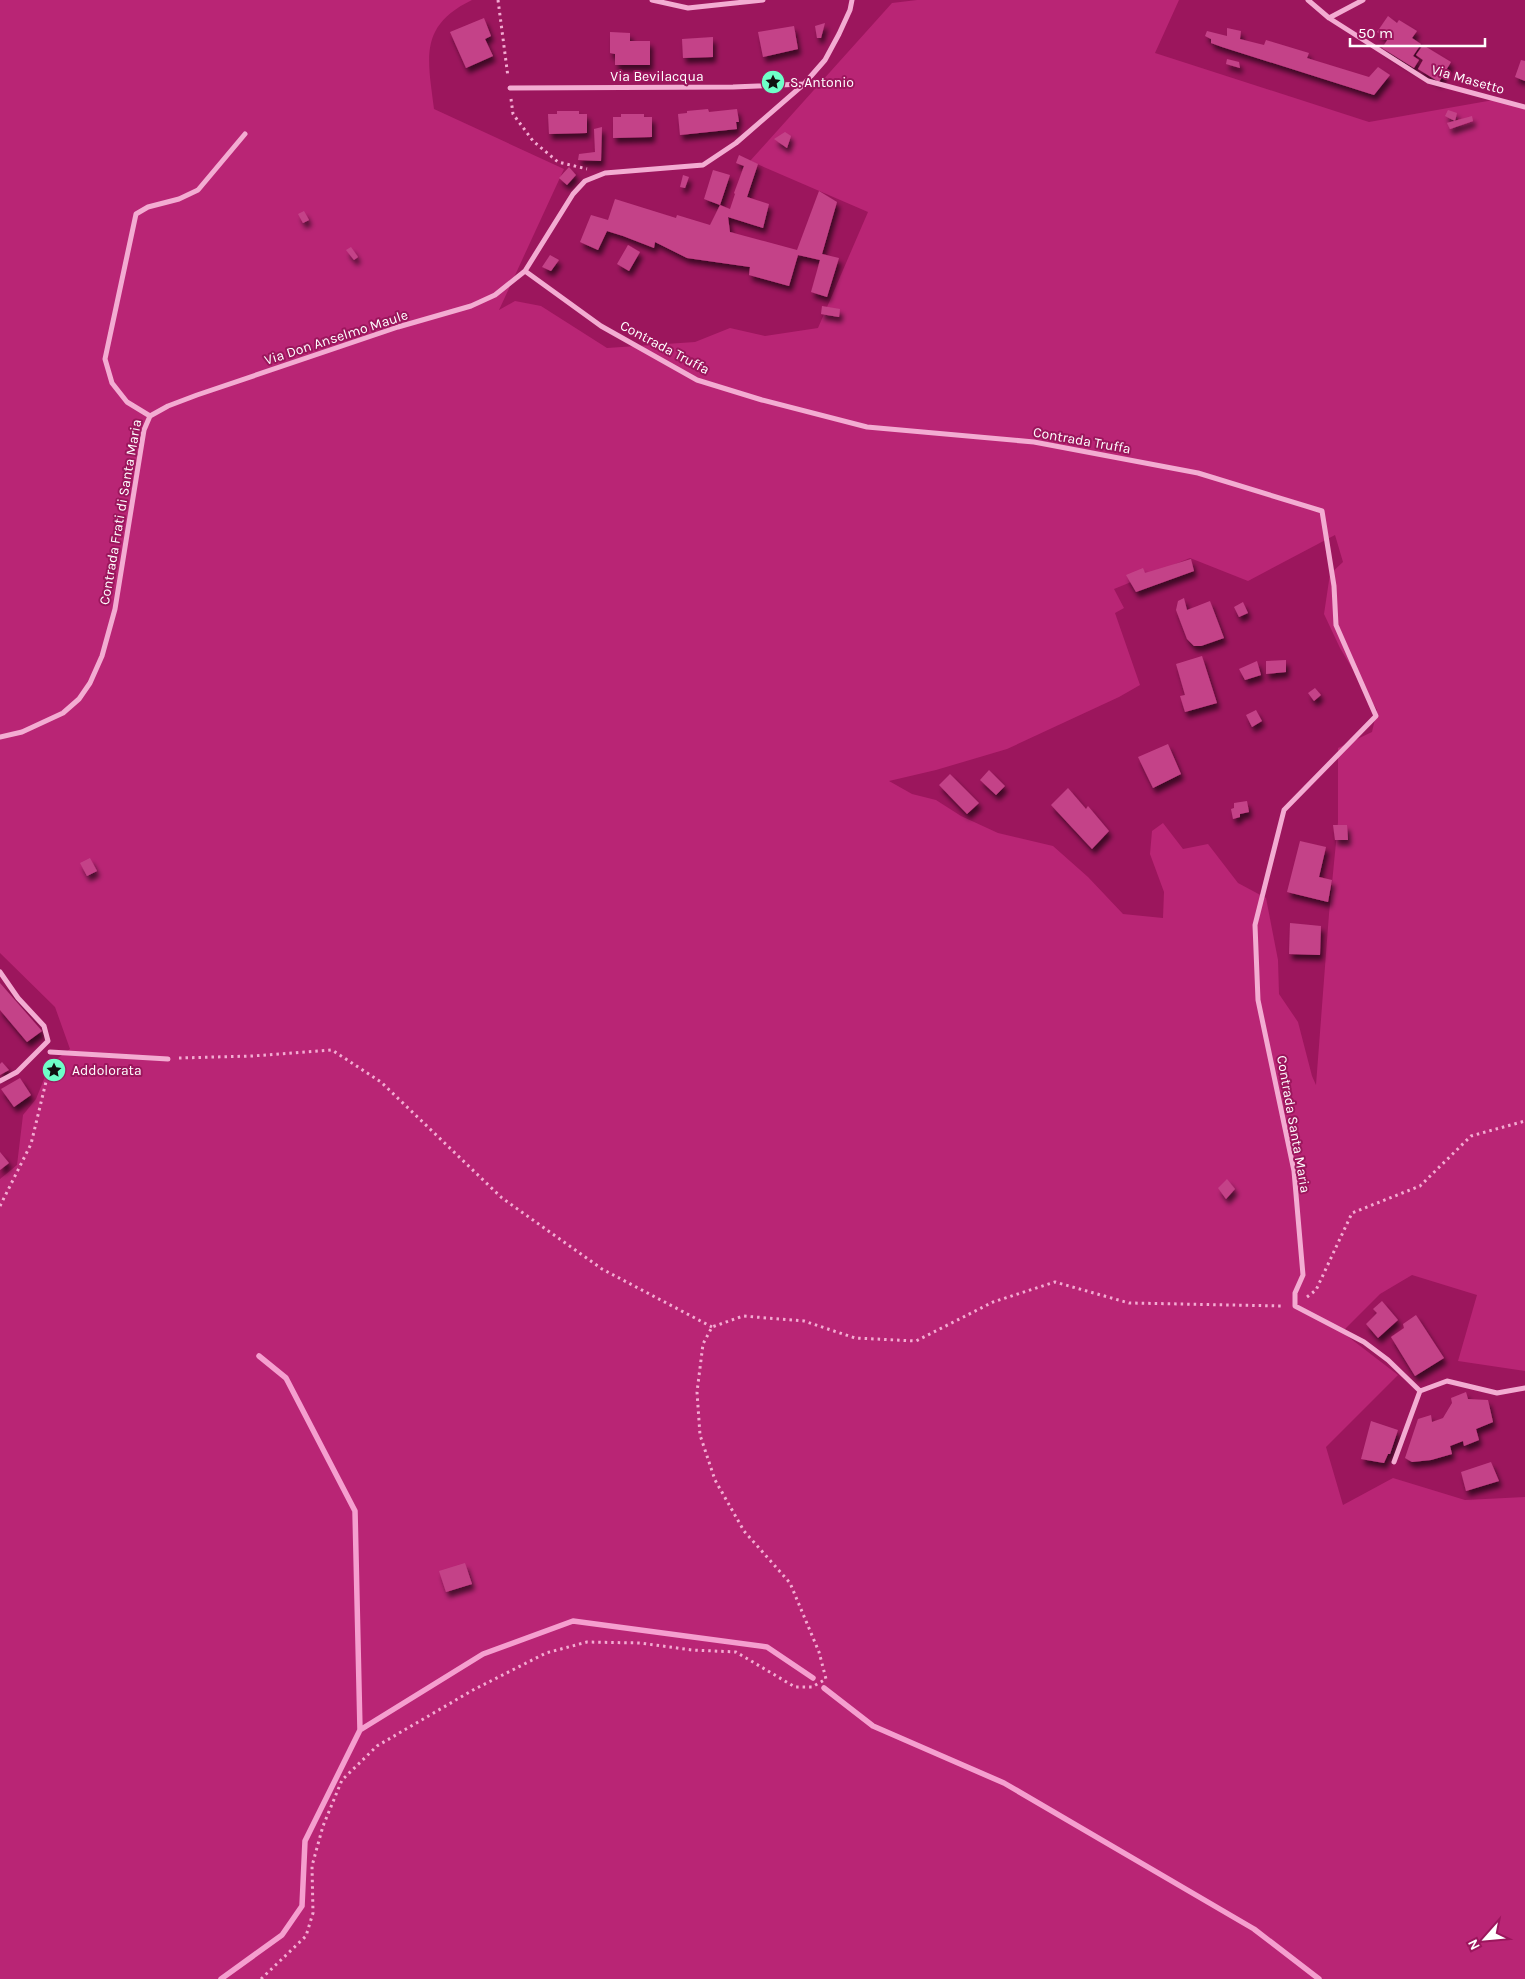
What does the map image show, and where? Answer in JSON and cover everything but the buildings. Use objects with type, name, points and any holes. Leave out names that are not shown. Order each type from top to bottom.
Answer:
[{"type":"street","points":[[652,0],[688,8],[763,0]]},
{"type":"street","points":[[605,173],[703,165],[736,143],[804,84],[824,60],[839,34],[850,10],[852,0]]},
{"type":"street","name":"Via Masetto","points":[[1308,0],[1328,18],[1428,81],[1525,107]]},
{"type":"street","points":[[1328,18],[1363,0]]},
{"type":"street","name":"Via Bevilacqua","points":[[510,88],[733,87],[804,84]]},
{"type":"street","name":"Contrada Frati di Santa Maria","points":[[0,737],[22,732],[63,712],[79,699],[90,683],[102,656],[115,609],[144,430],[150,416],[127,402],[122,396],[112,383],[105,359],[136,214],[148,207],[179,200],[198,190],[245,134]]},
{"type":"street","name":"Via Don Anselmo Maule","points":[[150,416],[168,406],[197,395],[398,327],[471,306],[495,295],[524,272],[573,194],[585,181],[605,173]]},
{"type":"street","name":"Contrada Truffa","points":[[524,272],[601,326],[697,380],[753,397],[867,427],[1034,442],[1198,473],[1322,512],[1334,586],[1336,626],[1376,716],[1284,810]]},
{"type":"street","name":"Contrada Santa Maria","points":[[1284,810],[1256,925],[1258,1000],[1294,1171],[1303,1275],[1295,1293],[1295,1306]]},
{"type":"street","points":[[0,972],[18,998],[44,1026],[48,1041],[17,1072],[0,1081]]},
{"type":"street","points":[[50,1052],[168,1058]]},
{"type":"street","points":[[1295,1306],[1364,1342],[1388,1360],[1420,1391]]},
{"type":"street","points":[[1420,1391],[1448,1381],[1497,1392],[1525,1388]]},
{"type":"street","points":[[1394,1462],[1420,1391]]},
{"type":"path","points":[[498,0],[513,114],[533,141],[558,162],[605,173]]},
{"type":"path","points":[[168,1058],[252,1056],[332,1050],[382,1082],[502,1198],[602,1269],[712,1327]]},
{"type":"path","points":[[0,1206],[30,1144],[51,1062],[50,1052]]},
{"type":"path","points":[[261,1979],[306,1936],[312,1913],[312,1866],[323,1826],[342,1780],[377,1746],[473,1690],[546,1653],[587,1642],[640,1643],[692,1650],[736,1652],[795,1687],[812,1687],[826,1679],[819,1652],[790,1583],[744,1531],[715,1480],[700,1435],[697,1392],[703,1344],[712,1327],[743,1316],[804,1321],[855,1338],[916,1341],[993,1302],[1056,1282],[1129,1302],[1295,1306],[1316,1290],[1352,1213],[1420,1186],[1470,1136],[1525,1121]]},
{"type":"shaded area","points":[[0,0],[472,0],[455,10],[442,21],[430,46],[430,75],[434,109],[564,169],[499,310],[515,301],[541,306],[607,348],[695,342],[730,328],[765,336],[818,328],[868,212],[750,161],[892,3],[917,0],[1179,0],[1155,53],[1369,122],[1499,99],[1525,108],[1525,1371],[1458,1361],[1477,1295],[1412,1275],[1380,1294],[1342,1332],[1398,1375],[1326,1447],[1343,1505],[1393,1478],[1465,1500],[1525,1497],[1525,1979],[0,1979],[0,1179],[17,1165],[23,1115],[36,1099],[50,1064],[70,1049],[55,1007],[0,953]],"holes":[[[1335,535],[1343,562],[1330,574],[1324,614],[1340,648],[1377,710],[1372,732],[1338,748],[1338,822],[1316,1085],[1298,1022],[1279,994],[1278,960],[1266,898],[1238,883],[1208,844],[1183,849],[1163,823],[1152,831],[1150,854],[1164,892],[1163,918],[1123,914],[1088,877],[1053,846],[998,833],[961,816],[936,800],[912,794],[889,781],[936,770],[1007,749],[1119,697],[1140,685],[1115,613],[1124,608],[1114,589],[1190,558],[1248,581]]]},
{"type":"waterway","points":[[259,1356],[286,1378],[355,1511],[360,1730]]},
{"type":"waterway","points":[[221,1979],[282,1935],[302,1906],[305,1841],[360,1730],[483,1654],[573,1621],[767,1647],[813,1678]]},
{"type":"waterway","points":[[824,1688],[873,1726],[1004,1783],[1254,1929],[1319,1979]]},
{"type":"place","name":"S. Antonio","points":[[773,82]]},
{"type":"place","name":"Addolorata","points":[[54,1070]]}]
